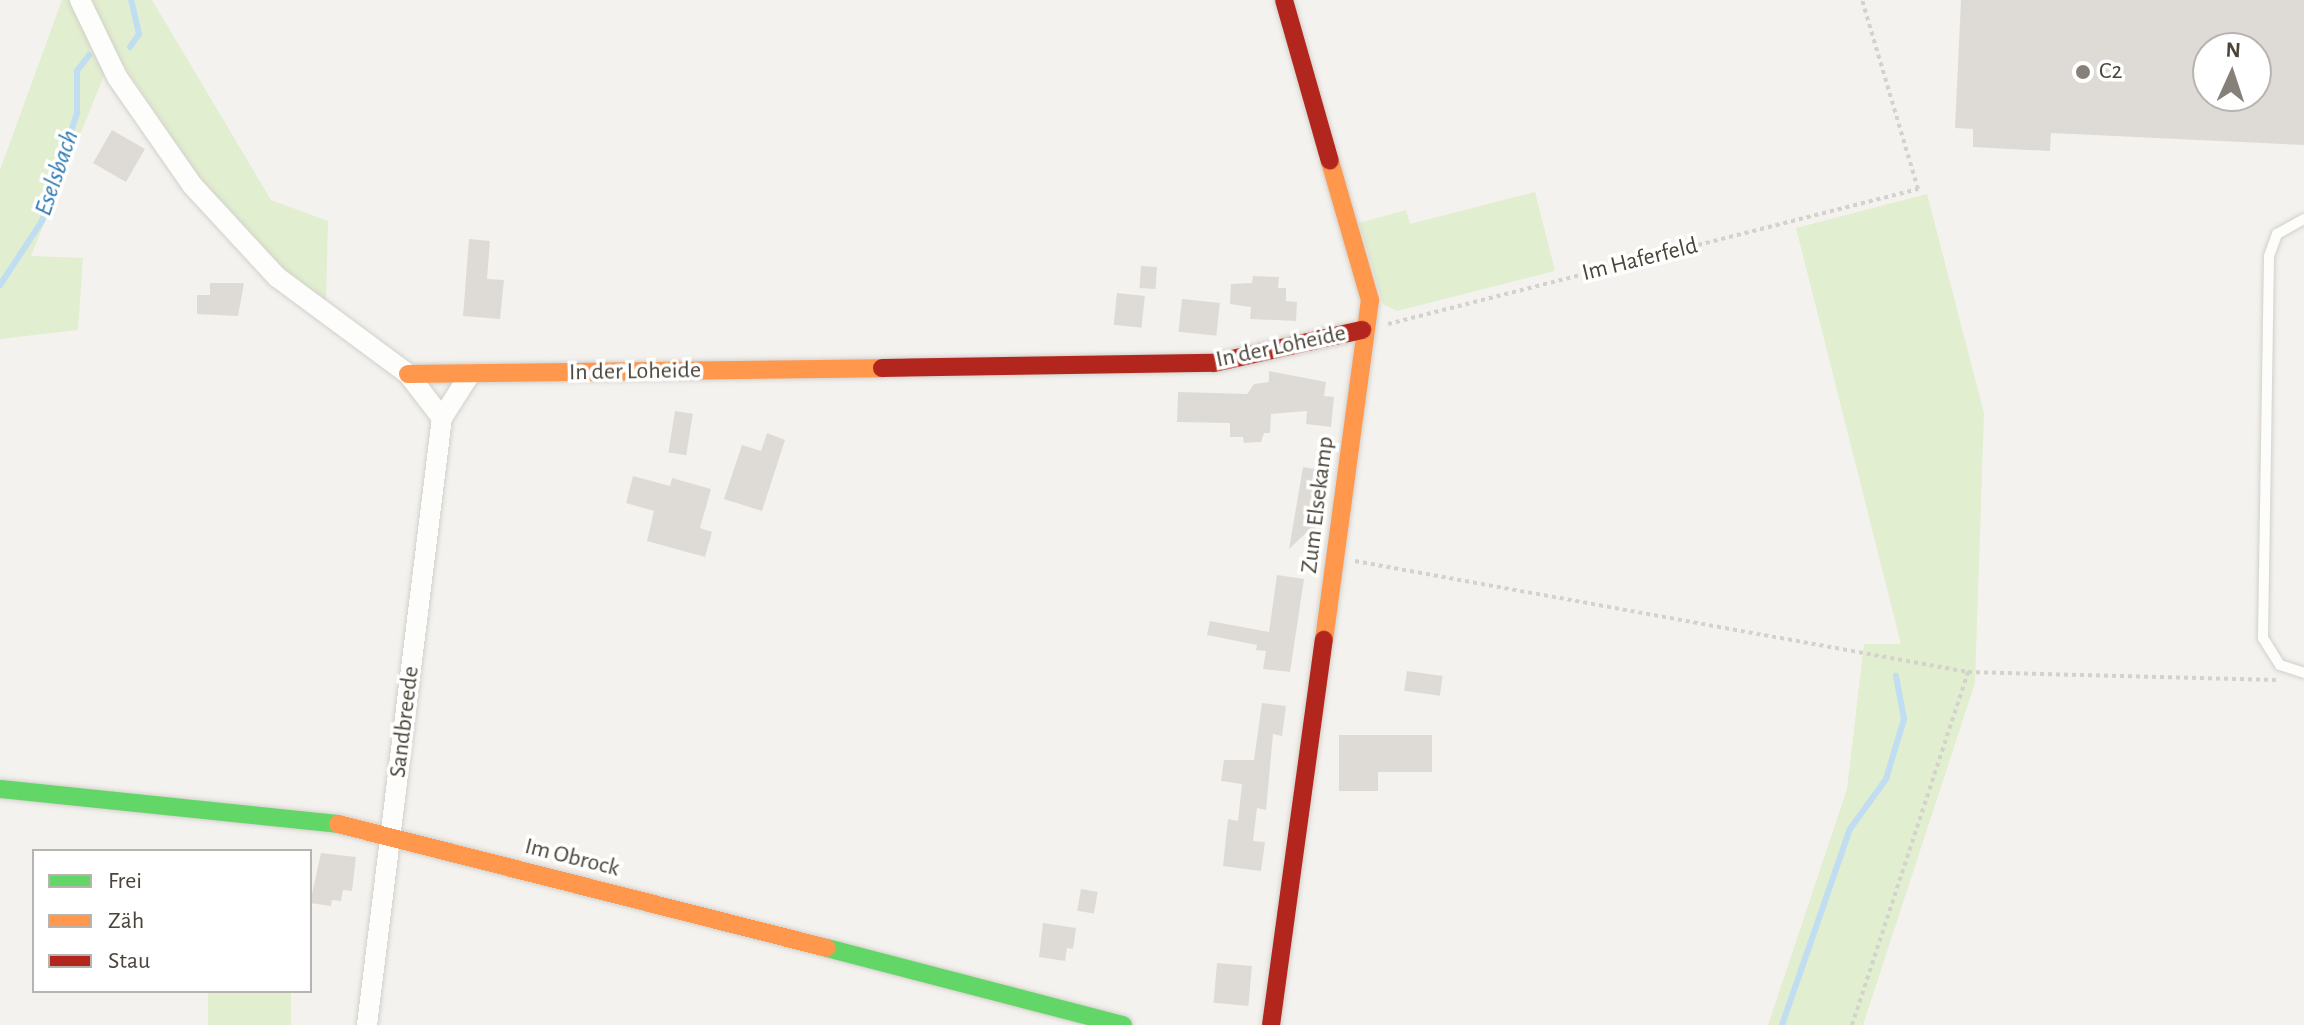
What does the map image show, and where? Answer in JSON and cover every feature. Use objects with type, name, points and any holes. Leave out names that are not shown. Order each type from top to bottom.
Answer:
[{"type":"street","points":[[80,0],[117,77],[192,185],[277,277],[408,374],[442,418]]},
{"type":"street","name":"Zum Elsekamp","points":[[1271,1025],[1337,558],[1362,330],[1370,300],[1284,0]]},
{"type":"street","name":"In der Loheide","points":[[408,374],[1214,363],[1362,330]]},
{"type":"street","name":"Sandbreede","points":[[367,1025],[442,418],[470,374]]},
{"type":"street","name":"Im Obrock","points":[[0,789],[355,826],[1123,1025]]},
{"type":"lane","points":[[2304,219],[2277,234],[2269,256],[2263,638],[2280,665],[2304,673]]},
{"type":"path","name":"Im Haferfeld","points":[[1362,330],[1918,189],[1862,0]]},
{"type":"path","points":[[1337,558],[1968,672],[2289,680]]},
{"type":"path","points":[[1852,1025],[1968,672]]},
{"type":"green space","points":[[62,0],[71,0],[105,73],[31,256],[83,258],[78,330],[0,339],[0,170]]},
{"type":"green space","points":[[90,0],[152,0],[271,200],[328,221],[326,302],[285,270],[198,176],[114,51]]},
{"type":"green space","points":[[1535,192],[1555,271],[1397,311],[1383,304],[1359,223],[1406,210],[1410,224]]},
{"type":"green space","points":[[1927,194],[1984,413],[1975,683],[1863,1025],[1768,1025],[1847,789],[1864,644],[1901,644],[1796,228]]},
{"type":"green space","points":[[208,993],[291,993],[291,1025],[208,1025]]},
{"type":"building","name":"C2","points":[[1961,0],[2304,0],[2304,145],[2051,133],[2050,151],[1973,147],[1973,129],[1955,128]]},
{"type":"building","points":[[112,130],[145,149],[126,182],[93,163]]},
{"type":"building","points":[[469,239],[490,241],[487,279],[504,280],[500,319],[463,316]]},
{"type":"building","points":[[1141,266],[1157,267],[1155,289],[1139,288]]},
{"type":"building","points":[[1253,276],[1279,277],[1278,288],[1286,288],[1286,301],[1297,302],[1296,321],[1250,319],[1251,307],[1230,304],[1231,284],[1252,283]]},
{"type":"building","points":[[210,283],[244,283],[238,316],[197,314],[197,295],[210,295]]},
{"type":"building","points":[[1117,293],[1145,296],[1142,328],[1114,325]]},
{"type":"building","points":[[1182,299],[1220,303],[1216,336],[1179,332]]},
{"type":"building","points":[[1269,371],[1326,382],[1324,396],[1334,397],[1331,427],[1306,424],[1307,411],[1271,414],[1270,433],[1264,433],[1261,442],[1244,443],[1243,437],[1230,437],[1230,423],[1177,422],[1178,392],[1247,394],[1254,384],[1269,382]]},
{"type":"building","points":[[675,411],[693,414],[686,455],[668,452]]},
{"type":"building","points":[[767,433],[785,440],[762,511],[724,499],[742,445],[761,451]]},
{"type":"building","points":[[1303,467],[1321,470],[1315,535],[1306,533],[1289,549]]},
{"type":"building","points":[[633,476],[670,486],[672,478],[711,489],[700,528],[712,532],[705,557],[647,541],[654,511],[626,503]]},
{"type":"building","points":[[1277,575],[1304,579],[1290,672],[1263,669],[1266,651],[1256,650],[1257,645],[1207,635],[1210,621],[1269,632]]},
{"type":"building","points":[[1407,671],[1443,676],[1440,696],[1404,691]]},
{"type":"building","points":[[1262,703],[1286,706],[1282,736],[1273,734],[1266,810],[1257,808],[1253,841],[1265,842],[1261,871],[1223,866],[1228,819],[1238,821],[1242,784],[1221,781],[1224,760],[1254,760]]},
{"type":"building","points":[[1339,735],[1432,735],[1432,772],[1378,772],[1378,791],[1339,791]]},
{"type":"building","points":[[321,853],[356,857],[352,891],[343,890],[341,901],[332,900],[331,906],[312,903]]},
{"type":"building","points":[[1081,889],[1098,892],[1094,914],[1077,911]]},
{"type":"building","points":[[1043,923],[1076,928],[1073,949],[1067,948],[1065,961],[1039,957]]},
{"type":"building","points":[[1217,963],[1252,966],[1248,1006],[1214,1003]]},
{"type":"waterway","name":"Eselsbach","points":[[130,47],[139,34],[131,0]]},
{"type":"waterway","name":"Eselsbach","points":[[0,285],[42,221],[77,113],[77,71],[89,55]]},
{"type":"waterway","points":[[1782,1025],[1850,829],[1886,779],[1904,719],[1896,676]]},
{"type":"traffic: fast","points":[[0,789],[338,824]]},
{"type":"traffic: fast","points":[[827,948],[1123,1025]]},
{"type":"traffic: slow","points":[[1324,640],[1370,300],[1330,161]]},
{"type":"traffic: slow","points":[[408,374],[882,368]]},
{"type":"traffic: slow","points":[[338,824],[827,948]]},
{"type":"traffic: jam","points":[[1284,0],[1330,161]]},
{"type":"traffic: jam","points":[[882,368],[1214,363],[1362,330]]},
{"type":"traffic: jam","points":[[1271,1025],[1324,640]]},
{"type":"place","name":"C2","points":[[2083,72]]}]
